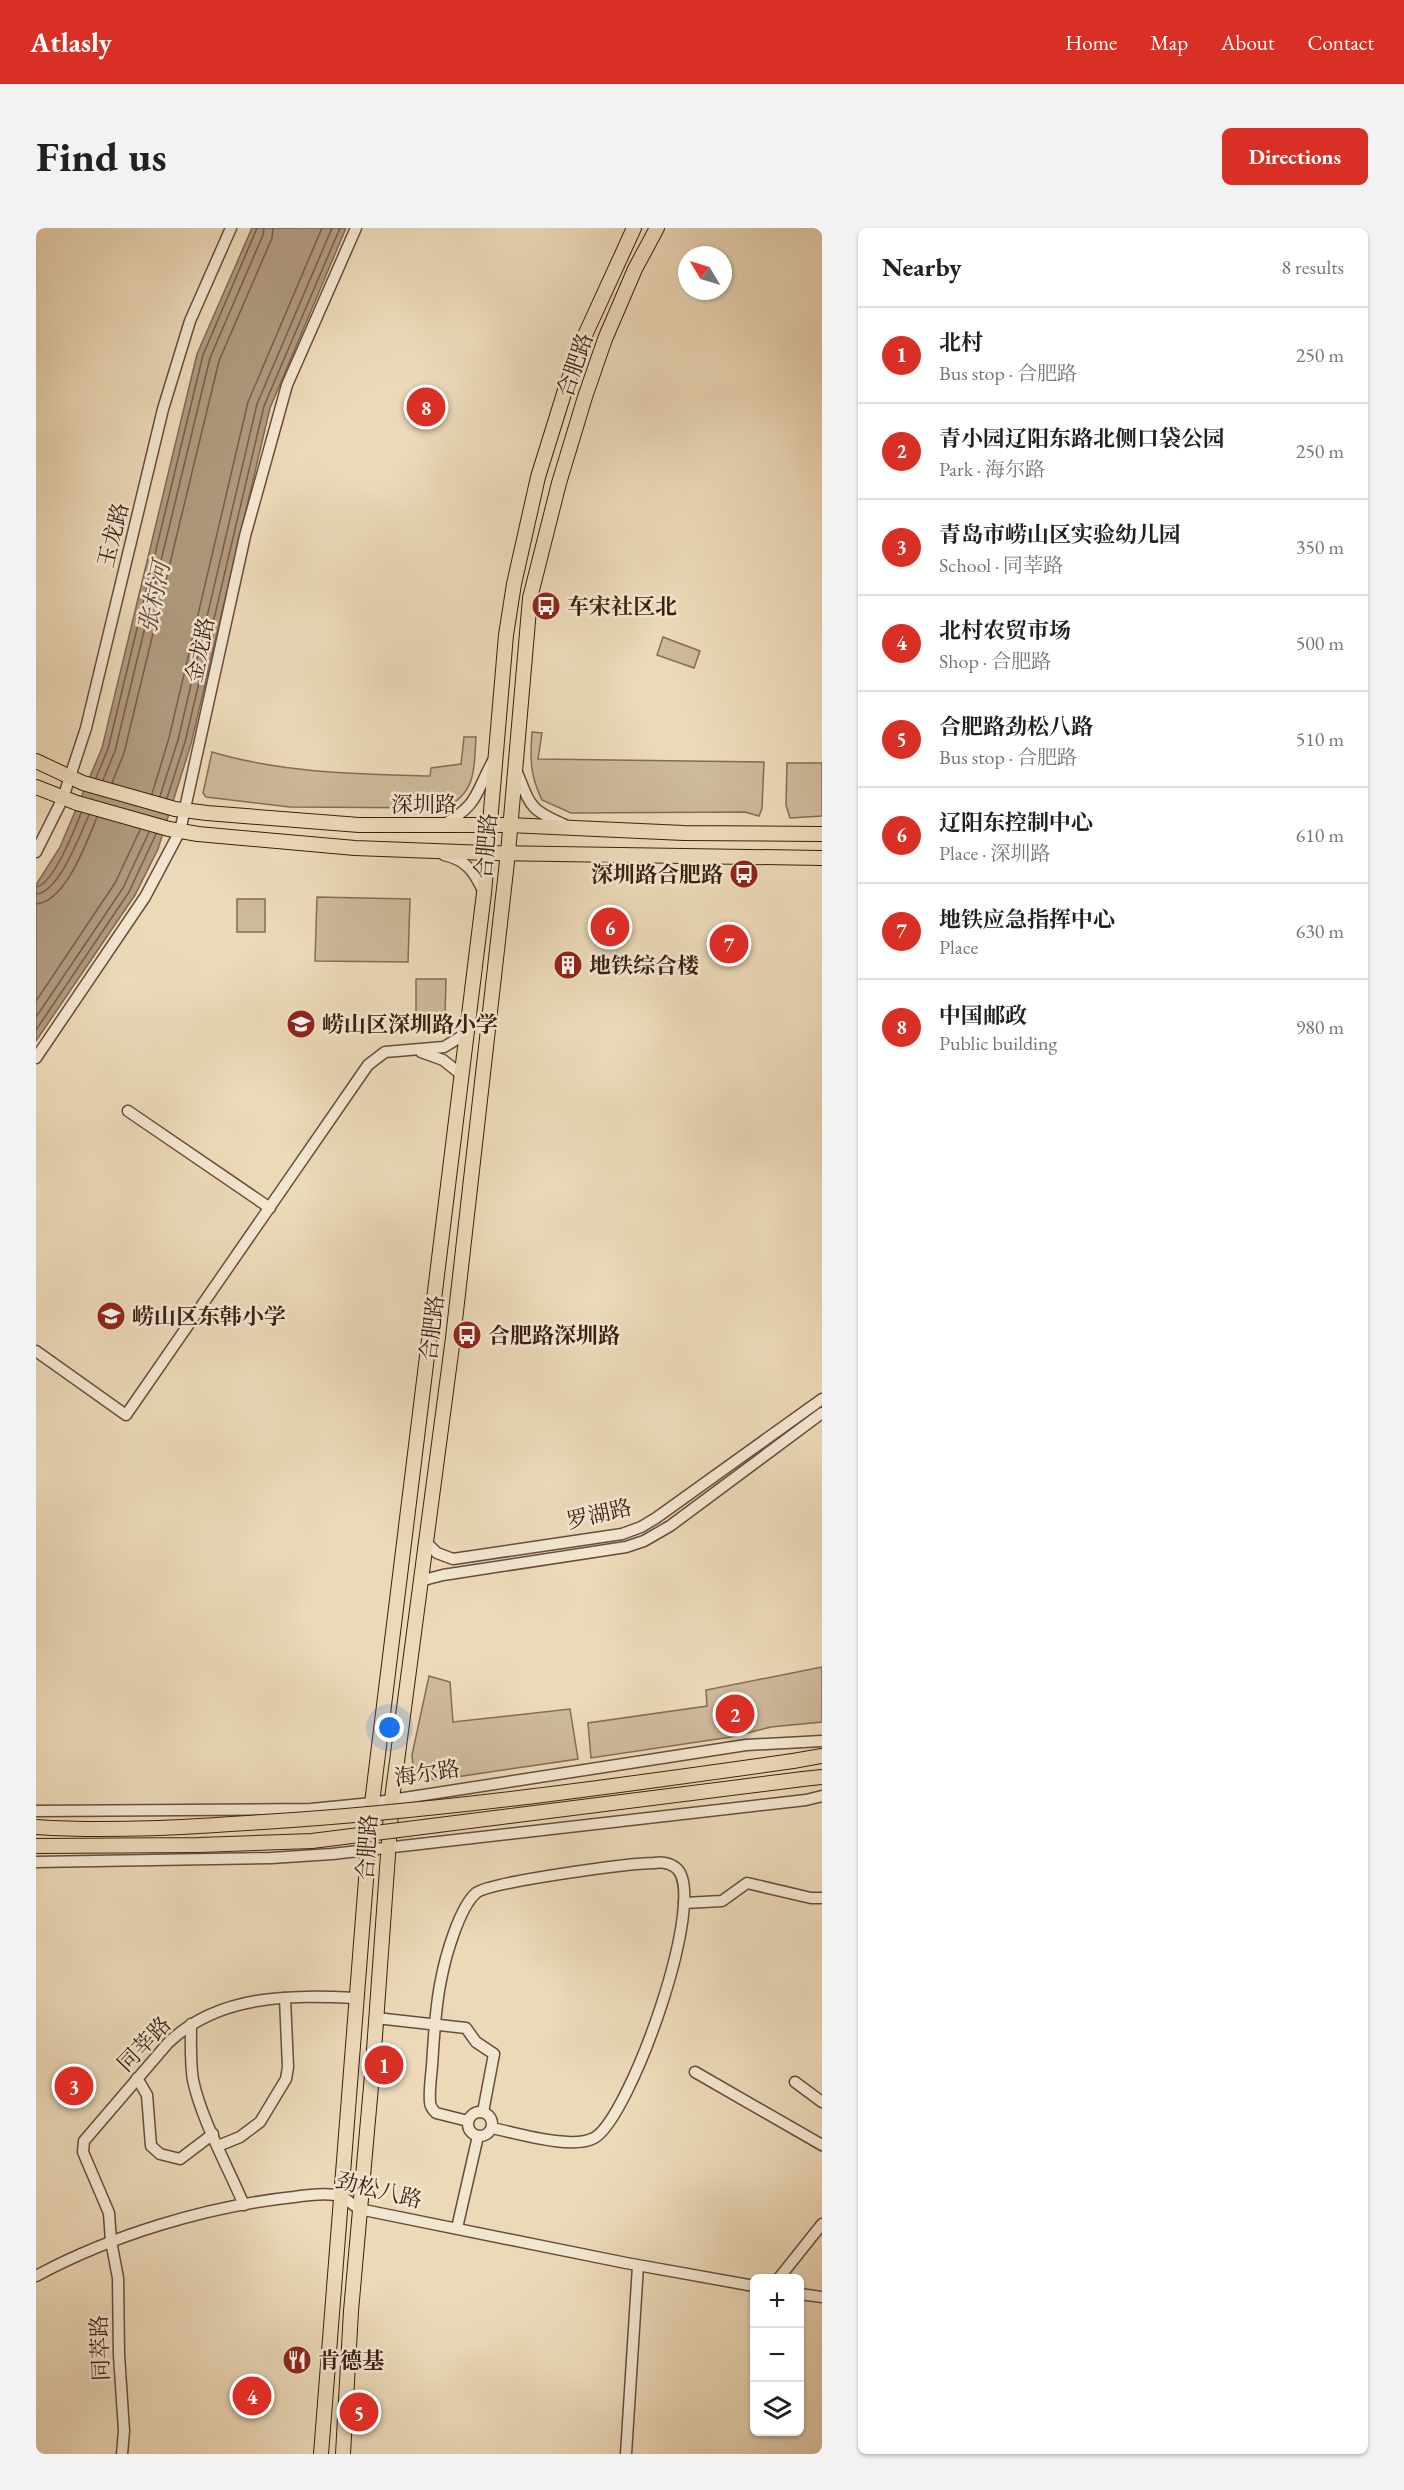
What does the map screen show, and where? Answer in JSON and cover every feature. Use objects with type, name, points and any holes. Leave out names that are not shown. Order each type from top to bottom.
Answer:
[{"type":"main road","name":"合肥路","points":[[321,2454],[367,1851],[484,893],[506,635],[514,584],[538,477],[586,333],[634,228]]},
{"type":"main road","name":"合肥路","points":[[343,2454],[359,2209],[392,1799],[453,1338],[508,852],[530,598],[559,483],[605,339],[635,269],[657,228]]},
{"type":"main road","name":"深圳路","points":[[36,761],[77,780],[180,810],[358,825],[509,825],[684,833],[822,834]]},
{"type":"main road","name":"深圳路","points":[[36,787],[70,801],[175,830],[355,848],[487,853],[822,858]]},
{"type":"main road","name":"海尔路","points":[[36,1827],[196,1826],[358,1816],[610,1787],[822,1756]]},
{"type":"main road","points":[[36,1846],[199,1845],[312,1841],[822,1777]]},
{"type":"street","name":"玉龙路","points":[[36,852],[70,801],[77,780],[86,728],[163,409],[190,321],[231,228]]},
{"type":"street","name":"金龙路","points":[[36,1058],[145,897],[175,830],[245,536],[287,385],[356,228]]},
{"type":"street","points":[[443,826],[463,812],[477,797],[494,758]]},
{"type":"street","points":[[515,767],[534,808],[547,818],[570,828]]},
{"type":"street","points":[[423,849],[467,864],[484,893]]},
{"type":"street","points":[[36,1351],[126,1415],[368,1065],[385,1052],[444,1047],[467,1033]]},
{"type":"street","points":[[418,1051],[443,1060],[462,1076]]},
{"type":"street","points":[[128,1111],[270,1208]]},
{"type":"street","name":"罗湖路","points":[[425,1541],[437,1553],[453,1559],[622,1534],[656,1518],[822,1400]]},
{"type":"street","points":[[420,1581],[443,1575],[626,1547],[644,1541],[664,1530],[822,1413]]},
{"type":"street","name":"海尔路","points":[[36,1811],[311,1809],[372,1803],[746,1745],[822,1741]]},
{"type":"street","points":[[36,1862],[271,1858],[367,1851],[806,1800],[822,1796]]},
{"type":"street","points":[[468,2121],[436,2114],[430,2102],[434,2025],[441,1980],[463,1913],[471,1899],[479,1891],[525,1880],[631,1865],[664,1863],[680,1872],[684,1889],[682,1924],[667,1991],[650,2039],[615,2116],[605,2130],[593,2139],[573,2143],[492,2128]]},
{"type":"street","points":[[684,1903],[722,1901],[747,1883],[811,1898],[822,1898]]},
{"type":"street","name":"同莘路","points":[[111,2241],[109,2213],[82,2148],[87,2134],[168,2043],[191,2024],[232,2006],[301,1996],[357,1998]]},
{"type":"street","points":[[218,2146],[240,2137],[260,2122],[286,2079],[288,2067],[285,1998]]},
{"type":"street","points":[[376,2018],[466,2028],[476,2042],[494,2054],[483,2112]]},
{"type":"street","points":[[191,2024],[191,2067],[194,2082],[213,2134],[244,2205]]},
{"type":"street","points":[[695,2072],[822,2145]]},
{"type":"street","points":[[137,2078],[147,2095],[151,2146],[160,2154],[180,2159],[213,2134]]},
{"type":"street","points":[[795,2082],[822,2102]]},
{"type":"street","points":[[468,2121],[475,2112],[483,2112],[490,2116],[492,2128]]},
{"type":"street","points":[[468,2121],[471,2132],[478,2136],[486,2135],[492,2128]]},
{"type":"street","points":[[457,2229],[478,2136]]},
{"type":"street","name":"劲松八路","points":[[36,2276],[111,2241],[183,2219],[244,2205],[311,2195],[340,2196],[359,2209],[638,2266],[750,2285]]},
{"type":"street","points":[[782,2274],[822,2224]]},
{"type":"street","name":"同萃路","points":[[111,2241],[118,2278],[119,2355],[124,2431],[122,2454]]},
{"type":"street","points":[[626,2454],[638,2266]]},
{"type":"street","points":[[804,2295],[822,2297]]},
{"type":"street","points":[[122,2454],[133,2454]]},
{"type":"shaded area","points":[[663,637],[700,651],[694,668],[657,655]]},
{"type":"shaded area","points":[[532,732],[542,733],[538,759],[764,762],[762,808],[759,816],[745,812],[571,813],[542,800],[532,767]]},
{"type":"shaded area","points":[[464,737],[476,737],[472,778],[463,795],[445,808],[290,807],[206,797],[203,793],[212,752],[292,768],[347,773],[430,776],[431,768],[461,764]]},
{"type":"shaded area","points":[[787,763],[822,763],[822,816],[790,818],[786,805]]},
{"type":"shaded area","points":[[317,897],[410,899],[408,962],[315,961]]},
{"type":"shaded area","points":[[237,899],[265,899],[265,932],[237,932]]},
{"type":"shaded area","points":[[416,979],[446,979],[445,1014],[416,1014]]},
{"type":"shaded area","points":[[822,1667],[822,1722],[771,1727],[731,1737],[591,1758],[588,1723],[707,1706],[706,1690]]},
{"type":"shaded area","points":[[429,1676],[450,1682],[453,1722],[570,1709],[578,1759],[436,1780],[419,1776],[413,1766],[412,1755]]},
{"type":"water","name":"张村河","points":[[252,228],[346,228],[270,408],[191,744],[158,849],[135,895],[36,1041],[36,885],[60,847],[102,748],[197,354]]},
{"type":"place","name":"中国邮政","points":[[426,407]]},
{"type":"place","name":"车宋社区北","points":[[546,606]]},
{"type":"place","name":"深圳路合肥路","points":[[744,874]]},
{"type":"place","name":"辽阳东控制中心","points":[[610,927]]},
{"type":"place","name":"地铁应急指挥中心","points":[[729,944]]},
{"type":"place","name":"地铁综合楼","points":[[568,965]]},
{"type":"place","name":"崂山区深圳路小学","points":[[301,1024]]},
{"type":"place","name":"崂山区东韩小学","points":[[111,1316]]},
{"type":"place","name":"合肥路深圳路","points":[[467,1335]]},
{"type":"place","name":"青小园辽阳东路北侧口袋公园","points":[[735,1714]]},
{"type":"place","name":"北村","points":[[384,2065]]},
{"type":"place","name":"青岛市崂山区实验幼儿园","points":[[74,2086]]},
{"type":"place","name":"肯德基","points":[[297,2360]]},
{"type":"place","name":"北村农贸市场","points":[[252,2396]]},
{"type":"place","name":"合肥路劲松八路","points":[[359,2412]]}]
